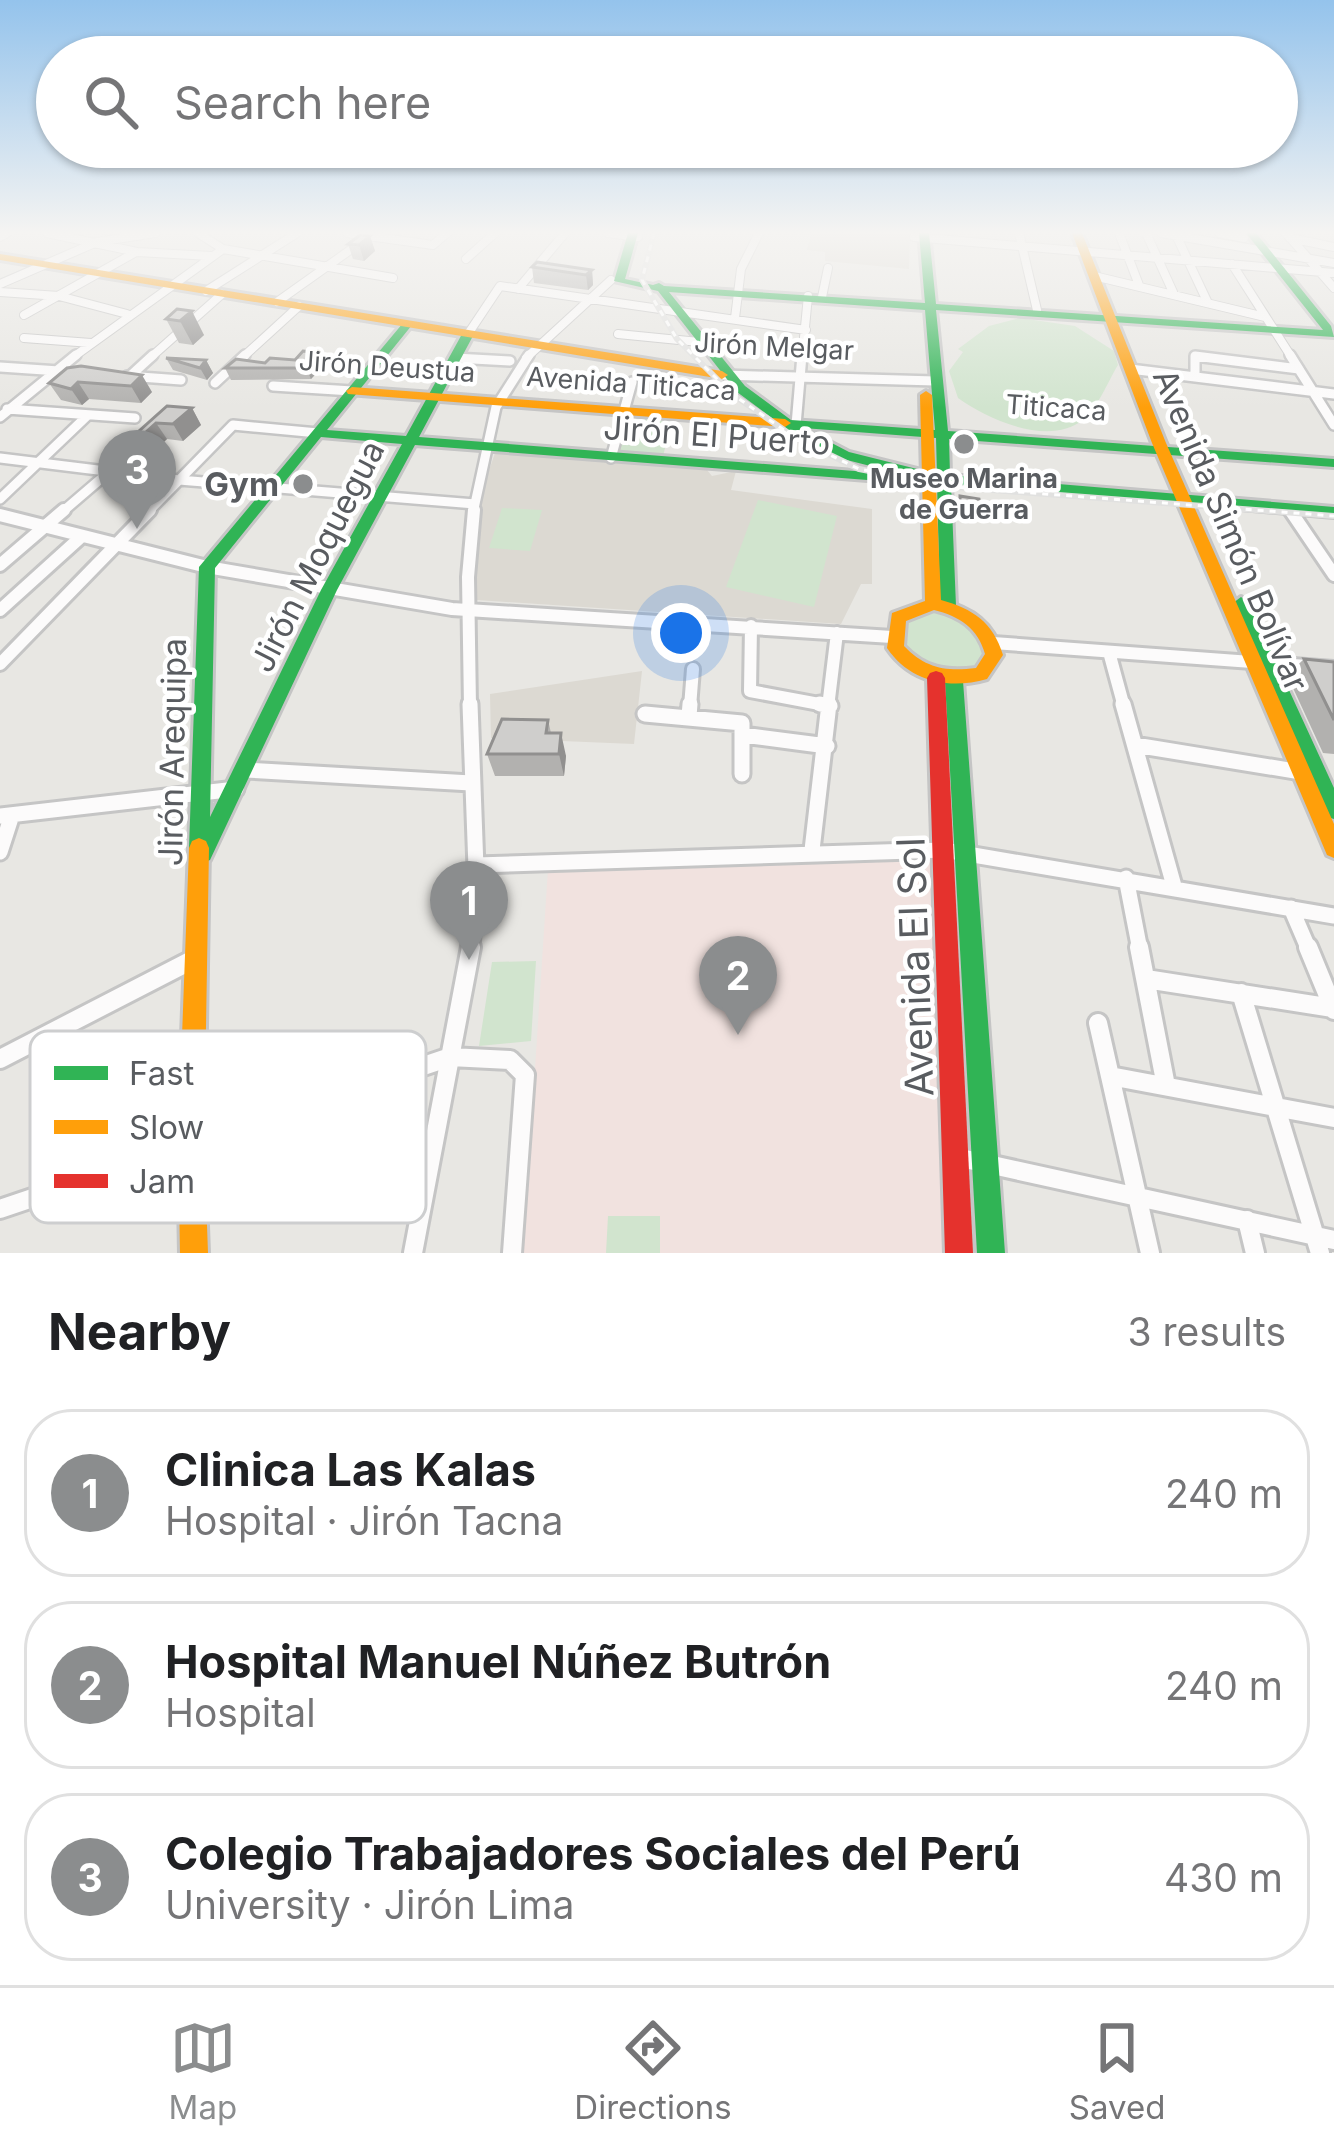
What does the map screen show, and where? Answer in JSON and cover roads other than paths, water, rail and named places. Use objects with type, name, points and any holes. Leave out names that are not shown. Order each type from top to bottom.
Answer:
[{"type":"street","points":[[26,291],[127,314]]},
{"type":"street","points":[[24,315],[67,291]]},
{"type":"street","points":[[3,412],[157,291]]},
{"type":"street","name":"Jirón Melgar","points":[[210,291],[716,374],[930,381]]},
{"type":"street","points":[[277,302],[292,291]]},
{"type":"street","name":"Jirón Moquegua","points":[[200,859],[329,590],[454,358],[496,291]]},
{"type":"street","points":[[533,291],[806,328]]},
{"type":"street","points":[[426,1184],[471,961],[476,866],[471,610],[475,504],[486,447],[497,402],[540,345],[603,291]]},
{"type":"street","points":[[658,291],[716,374],[865,475]]},
{"type":"street","points":[[718,291],[1329,331]]},
{"type":"street","points":[[782,421],[802,377],[806,328],[816,291]]},
{"type":"street","points":[[926,291],[940,605]]},
{"type":"street","points":[[1032,291],[1037,310]]},
{"type":"street","name":"Avenida Simón Bolívar","points":[[1103,291],[1165,447],[1261,664],[1334,810]]},
{"type":"street","points":[[1202,291],[1207,301]]},
{"type":"street","points":[[1247,291],[1334,425]]},
{"type":"street","points":[[1294,291],[1329,331]]},
{"type":"street","points":[[129,377],[214,292]]},
{"type":"street","points":[[1173,292],[1271,324]]},
{"type":"street","points":[[735,318],[739,293]]},
{"type":"street","points":[[928,305],[1114,317]]},
{"type":"street","points":[[215,382],[299,306]]},
{"type":"street","points":[[675,314],[806,328]]},
{"type":"street","points":[[207,567],[407,325]]},
{"type":"street","points":[[618,334],[693,342]]},
{"type":"street","points":[[24,338],[91,343]]},
{"type":"street","points":[[1195,377],[1195,356],[1299,369]]},
{"type":"street","points":[[454,358],[510,362]]},
{"type":"street","points":[[0,367],[75,372]]},
{"type":"street","points":[[1135,370],[1334,394]]},
{"type":"street","points":[[111,375],[181,380]]},
{"type":"street","points":[[611,458],[632,382]]},
{"type":"street","name":"Jirón Deustua","points":[[273,386],[497,402]]},
{"type":"street","name":"Avenida Titicaca","points":[[497,402],[782,421]]},
{"type":"street","points":[[3,412],[135,418]]},
{"type":"street","points":[[0,500],[88,415]]},
{"type":"street","points":[[782,421],[855,461],[938,483],[1334,512]]},
{"type":"street","name":"Titicaca","points":[[782,421],[1334,459]]},
{"type":"street","points":[[0,664],[233,425],[318,433]]},
{"type":"street","name":"Jirón El Puerto","points":[[318,433],[938,483]]},
{"type":"street","points":[[0,565],[153,434]]},
{"type":"street","points":[[0,458],[179,481],[475,504]]},
{"type":"street","points":[[1289,509],[1334,574]]},
{"type":"street","points":[[0,515],[207,567],[471,610],[892,637]]},
{"type":"street","points":[[0,610],[82,536]]},
{"type":"street","name":"Jirón Arequipa","points":[[195,1031],[207,567]]},
{"type":"street","points":[[940,605],[976,620],[993,643],[990,665],[981,674],[945,679],[906,661],[892,637],[898,616],[940,605]]},
{"type":"street","points":[[751,626],[750,691],[830,706]]},
{"type":"street","points":[[812,850],[837,633]]},
{"type":"street","points":[[993,643],[1334,668]]},
{"type":"street","points":[[1109,652],[1174,886]]},
{"type":"street","name":"Avenida Simón Bolívar","points":[[1261,664],[1334,848]]},
{"type":"street","points":[[689,716],[693,669]]},
{"type":"street","name":"Avenida El Sol","points":[[945,679],[944,850],[959,1253]]},
{"type":"street","name":"Avenida El Sol","points":[[945,679],[965,852],[991,1253]]},
{"type":"street","points":[[645,714],[737,721],[743,735],[742,774]]},
{"type":"street","points":[[743,735],[826,746]]},
{"type":"street","points":[[1135,745],[1301,772]]},
{"type":"street","points":[[246,770],[471,783]]},
{"type":"street","points":[[0,852],[6,815],[236,789]]},
{"type":"street","points":[[476,866],[812,850],[944,850],[1334,916]]},
{"type":"street","points":[[1126,878],[1166,1086]]},
{"type":"street","points":[[1291,908],[1334,1010]]},
{"type":"street","points":[[54,1031],[197,957]]},
{"type":"street","points":[[1146,979],[1334,1010]]},
{"type":"street","points":[[1240,993],[1273,1108],[1323,1243]]},
{"type":"street","points":[[1098,1023],[1150,1253]]},
{"type":"street","points":[[0,1059],[30,1043]]},
{"type":"street","points":[[426,1065],[450,1057],[510,1060],[525,1075],[512,1253]]},
{"type":"street","points":[[1110,1076],[1334,1118]]},
{"type":"street","points":[[956,1157],[1247,1220],[1323,1243]]},
{"type":"street","points":[[0,1209],[30,1199]]},
{"type":"street","points":[[1247,1220],[1256,1253]]},
{"type":"street","name":"Jirón Arequipa","points":[[193,1223],[194,1253]]},
{"type":"street","points":[[413,1253],[419,1223]]},
{"type":"railway","points":[[649,291],[677,339],[732,394],[797,439],[859,469],[954,487],[1334,516]]},
{"type":"place","name":"Museo Marina de Guerra","points":[[964,444]]},
{"type":"place","name":"Gym","points":[[303,484]]},
{"type":"place","name":"Colegio Trabajadores Sociales del Perú","points":[[137,529]]},
{"type":"place","name":"Clinica Las Kalas","points":[[469,960]]},
{"type":"place","name":"Hospital Manuel Núñez Butrón","points":[[738,1035]]}]
